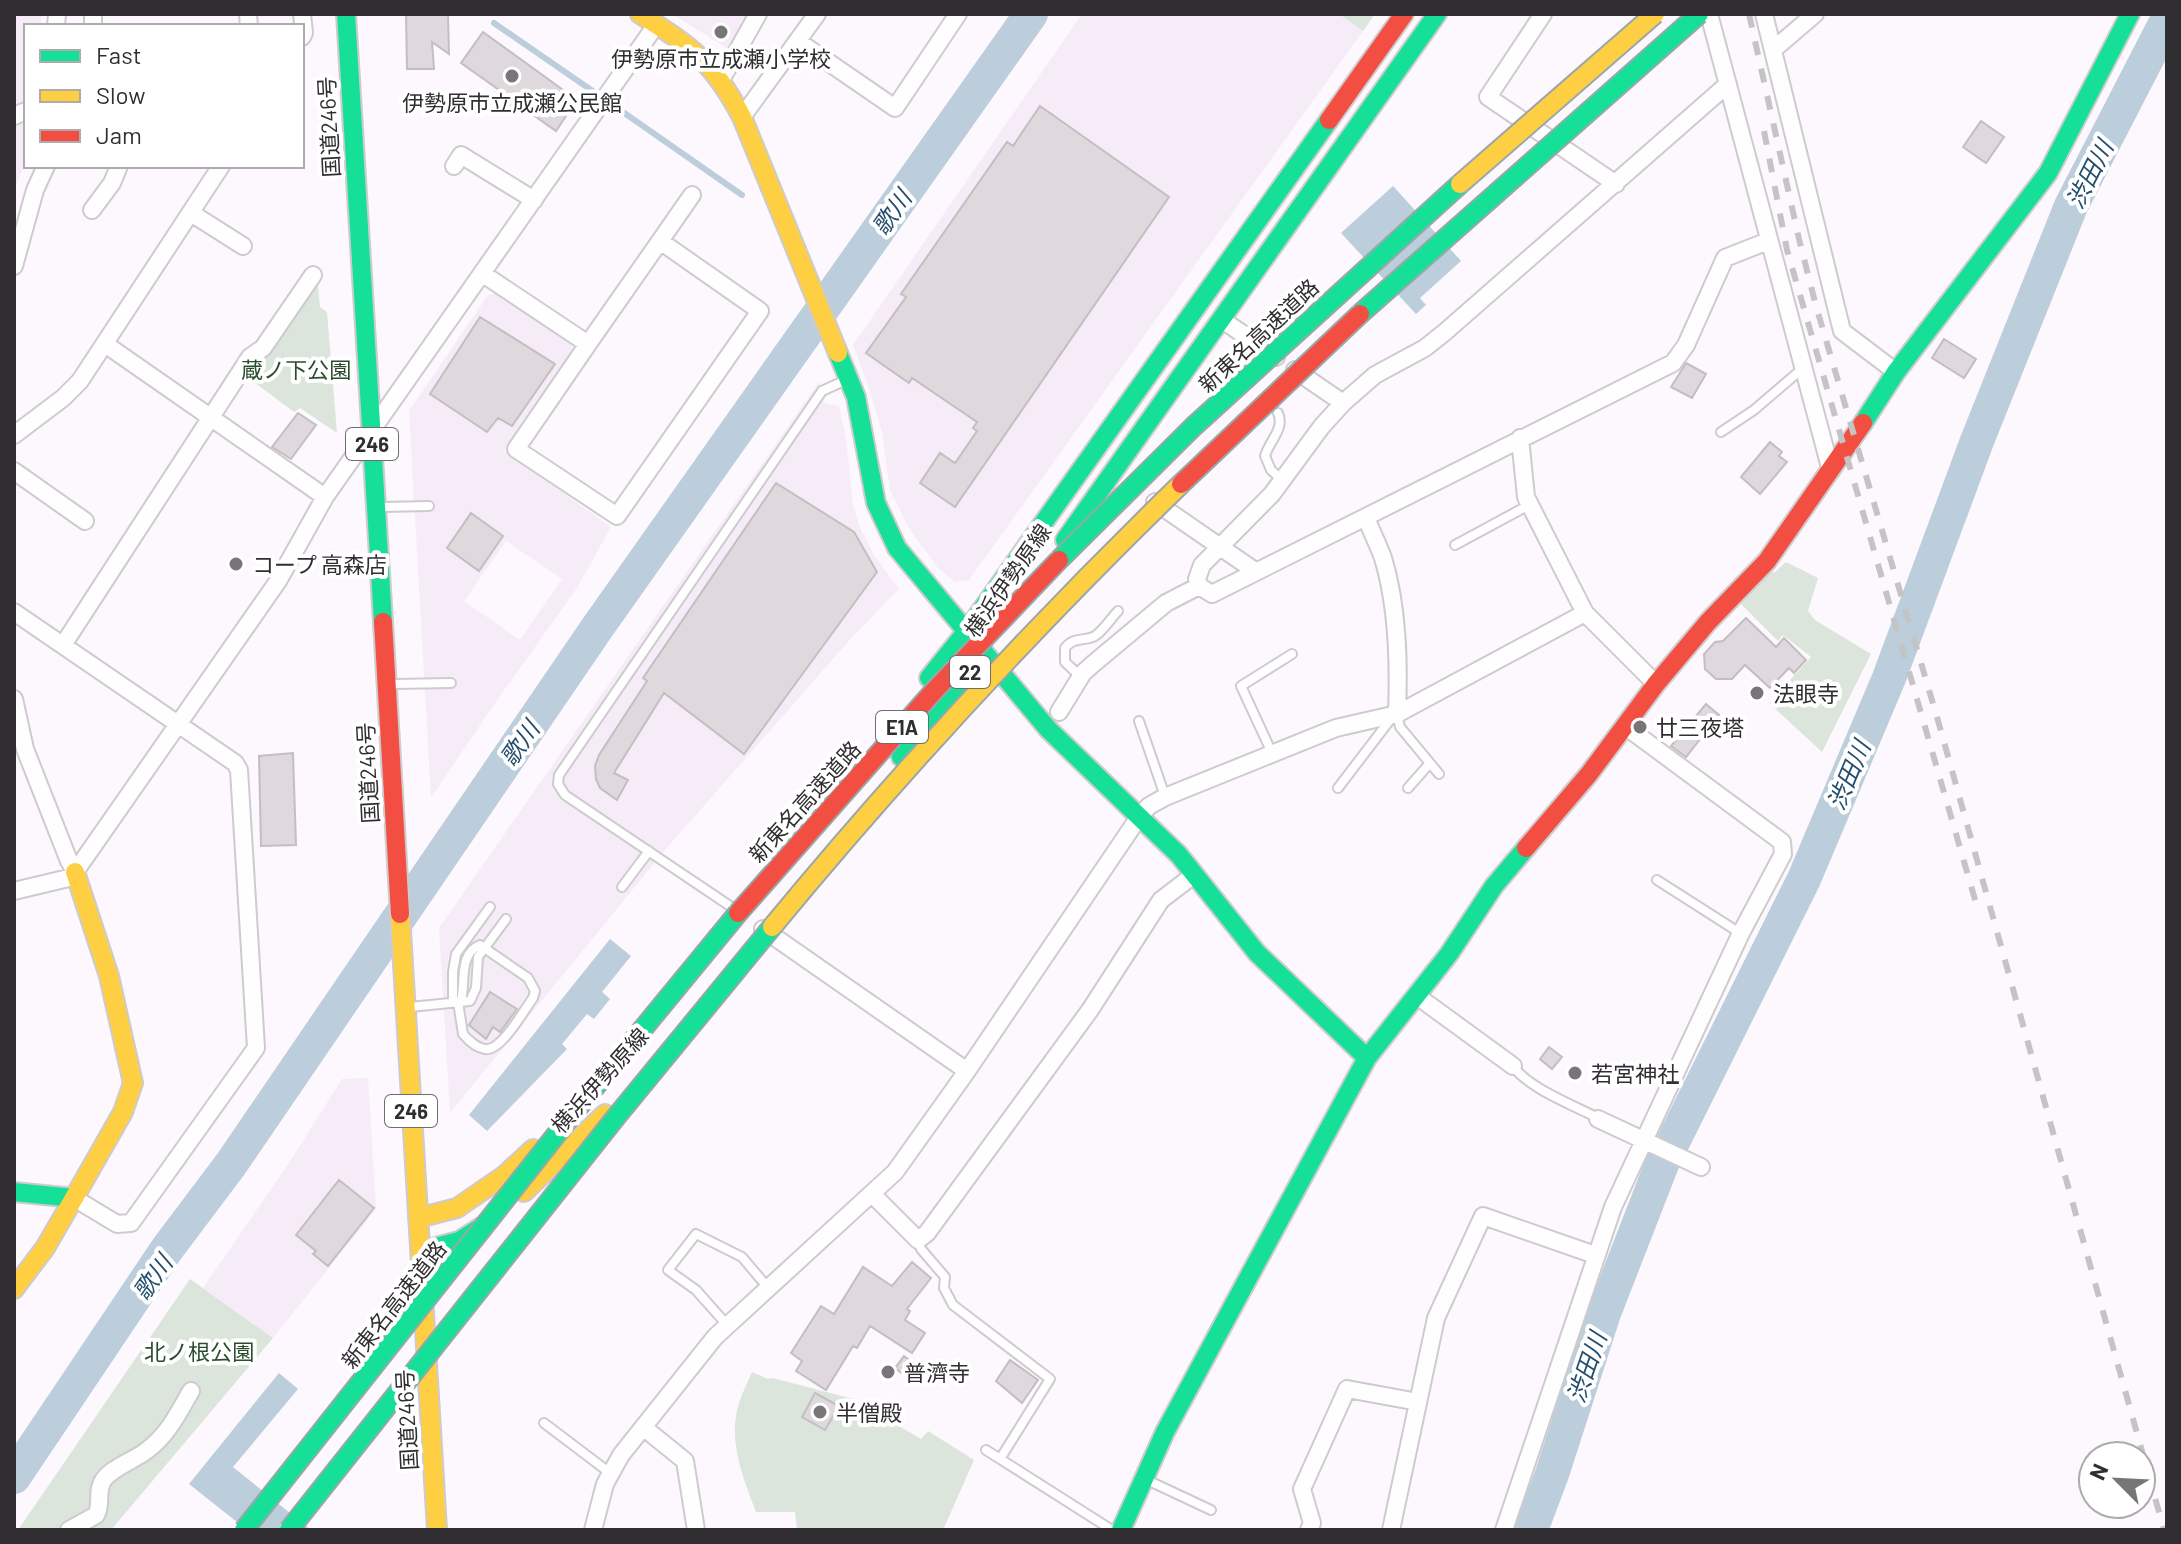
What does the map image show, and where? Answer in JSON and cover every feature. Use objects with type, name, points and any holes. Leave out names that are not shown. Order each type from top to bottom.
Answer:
[{"type":"main road","name":"国道246号","points":[[346,14],[437,1530]]},
{"type":"main road","points":[[640,14],[691,49],[721,80],[742,117],[849,379],[861,418],[868,473],[885,527],[909,565],[1066,748],[1171,846],[1270,967],[1367,1058]]},
{"type":"main road","name":"横浜伊勢原線","points":[[418,1218],[457,1208],[505,1175],[595,1091],[741,913],[966,632],[1404,14]]},
{"type":"main road","name":"横浜伊勢原線","points":[[421,1251],[459,1241],[519,1198],[614,1106],[762,928],[984,655],[1437,14]]},
{"type":"main road","name":"新東名高速道路","points":[[244,1530],[620,1057],[766,880],[936,688],[1052,567],[1188,433],[1330,300],[1655,14]]},
{"type":"main road","name":"E1A","points":[[289,1530],[623,1107],[794,901],[957,714],[1168,497],[1339,332],[1699,14]]},
{"type":"main road","points":[[1121,1530],[1143,1478],[1249,1274],[1367,1058],[1449,954],[1494,886],[1589,774],[1656,684],[1708,622],[1767,561],[1896,372],[2048,173],[2130,14]]},
{"type":"main road","points":[[14,1289],[45,1248],[74,1198],[123,1112],[133,1083],[109,976],[76,874]]},
{"type":"main road","points":[[14,1192],[74,1198]]},
{"type":"street","points":[[721,80],[758,14]]},
{"type":"street","points":[[742,117],[817,14]]},
{"type":"street","points":[[799,42],[895,108],[958,14]]},
{"type":"street","points":[[1543,14],[1488,97],[1616,184]]},
{"type":"street","points":[[1709,14],[1831,471]]},
{"type":"street","points":[[1764,14],[1842,331],[1896,372]]},
{"type":"street","points":[[1773,50],[1815,14]]},
{"type":"street","points":[[14,891],[76,874],[278,581],[325,497],[656,25]]},
{"type":"street","points":[[1199,586],[1198,571],[1283,481],[1343,403],[1375,375],[1433,342],[1728,84]]},
{"type":"street","points":[[461,155],[534,200]]},
{"type":"street","points":[[14,266],[35,190],[45,168]]},
{"type":"street","points":[[92,210],[112,183],[118,168]]},
{"type":"street","points":[[14,435],[80,381],[220,168]]},
{"type":"street","points":[[660,241],[760,311],[617,516],[516,449],[588,344],[692,195]]},
{"type":"street","points":[[191,213],[243,246]]},
{"type":"street","points":[[1199,586],[1212,594],[1673,363],[1686,345],[1725,258],[1768,241]]},
{"type":"street","points":[[483,274],[588,344]]},
{"type":"street","points":[[63,645],[250,357],[263,348],[313,275]]},
{"type":"street","points":[[1221,319],[1343,403]]},
{"type":"street","points":[[105,344],[325,497]]},
{"type":"street","points":[[1520,438],[1526,497],[1585,613],[1656,684]]},
{"type":"street","points":[[14,471],[85,521]]},
{"type":"street","points":[[1112,473],[1255,571]]},
{"type":"street","points":[[1366,517],[1383,559],[1400,655],[1396,714]]},
{"type":"street","points":[[1059,712],[1081,677],[1166,603],[1199,586]]},
{"type":"street","points":[[14,612],[180,724],[235,763],[239,770],[256,1048],[131,1223],[117,1224],[74,1198]]},
{"type":"street","points":[[593,1530],[600,1498],[610,1473],[643,1427],[715,1337],[895,1172],[1149,806],[1336,728],[1396,714],[1585,613]]},
{"type":"street","points":[[14,699],[17,726],[25,749],[76,874]]},
{"type":"street","points":[[1504,1530],[1594,1267],[1595,1255],[1619,1194],[1646,1143],[1741,933],[1783,854],[1782,842],[1625,726]]},
{"type":"street","points":[[873,1195],[918,1240],[927,1233],[1090,1010],[1161,900],[1195,874]]},
{"type":"street","points":[[762,928],[967,1071]]},
{"type":"street","points":[[1417,996],[1513,1066]]},
{"type":"street","points":[[1598,1119],[1701,1167]]},
{"type":"street","points":[[1391,1530],[1436,1318],[1483,1216],[1595,1255]]},
{"type":"street","points":[[1309,1530],[1312,1523],[1302,1489],[1347,1389],[1418,1402]]},
{"type":"street","points":[[69,1530],[96,1515],[100,1505],[99,1491],[105,1477],[160,1439],[173,1424],[191,1391]]},
{"type":"street","points":[[643,1427],[685,1461],[696,1530]]},
{"type":"lane","points":[[1721,432],[1754,410],[1803,368]]},
{"type":"lane","points":[[741,913],[565,795],[558,784],[559,775],[822,391],[849,379]]},
{"type":"lane","points":[[1278,413],[1281,422],[1279,429],[1265,456],[1271,470],[1283,481]]},
{"type":"lane","points":[[1455,545],[1529,505]]},
{"type":"lane","points":[[377,508],[429,506]]},
{"type":"lane","points":[[1081,677],[1065,662],[1065,648],[1076,639],[1092,638],[1098,634],[1118,611]]},
{"type":"lane","points":[[1272,754],[1241,686],[1292,654]]},
{"type":"lane","points":[[385,683],[451,683]]},
{"type":"lane","points":[[1396,714],[1400,727],[1439,774]]},
{"type":"lane","points":[[1338,788],[1396,714]]},
{"type":"lane","points":[[1139,721],[1165,797]]},
{"type":"lane","points":[[1408,788],[1430,763]]},
{"type":"lane","points":[[622,887],[649,851]]},
{"type":"lane","points":[[1657,880],[1741,933]]},
{"type":"lane","points":[[485,947],[533,985],[533,998],[502,1041],[489,1049],[482,1049],[463,1034],[453,972],[456,954],[490,907]]},
{"type":"lane","points":[[405,1008],[470,1001],[475,993],[475,962],[506,919]]},
{"type":"lane","points":[[1513,1066],[1518,1074],[1598,1119]]},
{"type":"lane","points":[[728,1326],[696,1290],[668,1270],[696,1234],[742,1257],[769,1289]]},
{"type":"lane","points":[[918,1240],[921,1249],[945,1277],[944,1288],[953,1305],[1050,1379],[1000,1459]]},
{"type":"lane","points":[[544,1423],[610,1473]]},
{"type":"lane","points":[[548,1443],[556,1432]]},
{"type":"lane","points":[[986,1450],[1112,1530]]},
{"type":"lane","points":[[1143,1478],[1211,1510]]},
{"type":"shaded area","points":[[14,14],[42,14],[40,24],[24,24],[24,166],[14,191]]},
{"type":"shaded area","name":"伊勢原市立成瀬小学校","points":[[672,14],[750,14],[730,50]]},
{"type":"shaded area","points":[[1082,14],[1339,14],[1363,31],[969,580],[955,582],[938,568],[908,527],[890,490],[882,432],[853,345]]},
{"type":"shaded area","points":[[497,293],[571,343],[573,352],[504,451],[611,527],[577,588],[431,798],[409,411],[488,295]],"holes":[[[506,541],[562,579],[520,640],[464,601]]]},
{"type":"shaded area","points":[[819,382],[824,403],[839,406],[846,438],[853,505],[860,528],[874,555],[899,589],[855,634],[665,850],[450,1113],[439,928]]},
{"type":"shaded area","points":[[368,1078],[376,1209],[273,1338],[203,1288],[342,1079]]},
{"type":"green space","points":[[1339,14],[1375,14],[1363,31]]},
{"type":"green space","name":"蔵ノ下公園","points":[[317,276],[320,307],[327,312],[337,433],[300,408],[294,412],[246,376]]},
{"type":"green space","points":[[1786,562],[1818,578],[1808,611],[1815,620],[1871,654],[1822,752],[1769,703],[1811,657],[1783,635],[1778,641],[1741,604],[1772,571],[1774,573]]},
{"type":"green space","name":"北ノ根公園","points":[[190,1279],[273,1338],[111,1530],[18,1530]]},
{"type":"green space","points":[[752,1372],[768,1379],[853,1399],[921,1439],[928,1431],[974,1460],[943,1530],[797,1530],[795,1512],[756,1512],[739,1461],[735,1434],[738,1407]]},
{"type":"water","points":[[1393,186],[1461,261],[1420,298],[1426,305],[1416,314],[1341,233]]},
{"type":"water","points":[[610,939],[631,956],[602,992],[610,999],[594,1019],[587,1014],[562,1044],[567,1049],[487,1131],[469,1115]]},
{"type":"water","points":[[279,1373],[298,1389],[233,1467],[311,1530],[247,1530],[189,1484]]},
{"type":"building","points":[[406,14],[448,15],[449,54],[432,42],[434,69],[407,69]]},
{"type":"building","name":"伊勢原市立成瀬公民館","points":[[483,32],[570,95],[561,108],[568,113],[556,131],[526,110],[523,115],[495,95],[499,90],[461,63]]},
{"type":"building","points":[[1040,106],[1169,197],[955,507],[920,483],[940,453],[955,463],[977,431],[973,428],[977,422],[912,378],[909,383],[866,353],[906,297],[901,294],[1007,142],[1013,146]]},
{"type":"building","points":[[1981,121],[2004,137],[1986,163],[1963,147]]},
{"type":"building","points":[[480,317],[555,364],[512,426],[498,418],[487,432],[430,394]]},
{"type":"building","points":[[1944,339],[1976,359],[1964,378],[1932,358]]},
{"type":"building","points":[[1686,363],[1706,374],[1692,398],[1671,387]]},
{"type":"building","points":[[298,413],[316,425],[291,459],[272,447]]},
{"type":"building","points":[[1770,442],[1782,452],[1779,456],[1787,462],[1760,494],[1741,477]]},
{"type":"building","points":[[776,483],[854,532],[877,572],[744,754],[664,693],[614,773],[628,780],[617,800],[600,788],[596,779],[595,766],[599,755],[647,681],[643,678]]},
{"type":"building","points":[[471,513],[503,536],[479,571],[447,548]]},
{"type":"building","points":[[1746,618],[1776,647],[1784,638],[1806,660],[1794,673],[1789,668],[1770,688],[1745,665],[1732,679],[1716,679],[1705,669],[1704,654],[1715,642],[1723,641]]},
{"type":"building","points":[[1706,704],[1719,715],[1686,757],[1671,746]]},
{"type":"building","points":[[293,753],[296,845],[261,846],[259,756]]},
{"type":"building","points":[[490,992],[517,1009],[500,1032],[493,1027],[486,1039],[469,1025]]},
{"type":"building","points":[[1549,1047],[1562,1057],[1552,1069],[1540,1059]]},
{"type":"building","points":[[339,1180],[374,1208],[328,1266],[313,1254],[316,1251],[296,1235]]},
{"type":"building","points":[[912,1262],[931,1278],[907,1309],[910,1311],[905,1320],[925,1333],[912,1353],[870,1326],[857,1348],[853,1346],[826,1390],[796,1371],[802,1361],[791,1353],[821,1306],[834,1314],[863,1267],[892,1286]]},
{"type":"building","points":[[904,1356],[917,1366],[908,1378],[895,1368]]},
{"type":"building","points":[[1010,1360],[1038,1380],[1022,1403],[996,1381]]},
{"type":"building","name":"半僧殿","points":[[815,1393],[839,1406],[825,1430],[802,1417]]},
{"type":"waterway","name":"歌川","points":[[14,1477],[167,1249],[231,1164],[597,628],[1031,14]]},
{"type":"waterway","name":"渋田川","points":[[1531,1530],[1604,1313],[1662,1164],[1804,879],[1889,678],[1977,441],[2071,206],[2167,20]]},
{"type":"waterway","points":[[494,23],[597,94]]},
{"type":"waterway","points":[[610,103],[742,195]]},
{"type":"railway","points":[[1749,14],[1816,306],[1939,724],[2164,1530]]},
{"type":"railway","points":[[1764,131],[1787,250],[1978,910]]},
{"type":"traffic: fast","points":[[346,14],[383,622]]},
{"type":"traffic: fast","points":[[1065,540],[1437,14]]},
{"type":"traffic: fast","points":[[1360,314],[1699,14]]},
{"type":"traffic: fast","points":[[1863,423],[1896,372],[2048,173],[2130,14]]},
{"type":"traffic: fast","points":[[929,678],[966,632],[1329,120]]},
{"type":"traffic: fast","points":[[1059,560],[1193,427],[1460,184]]},
{"type":"traffic: fast","points":[[838,353],[856,397],[876,503],[897,548],[1048,729],[1179,855],[1257,953],[1367,1058]]},
{"type":"traffic: fast","points":[[901,757],[974,666]]},
{"type":"traffic: fast","points":[[1121,1530],[1165,1432],[1367,1058],[1449,954],[1494,886],[1526,848]]},
{"type":"traffic: fast","points":[[244,1530],[567,1121],[738,913]]},
{"type":"traffic: fast","points":[[289,1530],[616,1117],[772,927]]},
{"type":"traffic: fast","points":[[14,1192],[74,1198]]},
{"type":"traffic: fast","points":[[421,1251],[459,1241],[481,1227]]},
{"type":"traffic: slow","points":[[640,14],[700,57],[731,98],[742,117],[838,353]]},
{"type":"traffic: slow","points":[[1460,184],[1655,14]]},
{"type":"traffic: slow","points":[[772,927],[970,700],[1074,590],[1181,484]]},
{"type":"traffic: slow","points":[[14,1289],[45,1248],[74,1198],[123,1112],[133,1083],[109,976],[75,872]]},
{"type":"traffic: slow","points":[[400,914],[437,1530]]},
{"type":"traffic: slow","points":[[524,1192],[605,1114]]},
{"type":"traffic: slow","points":[[418,1218],[457,1208],[505,1175],[533,1149]]},
{"type":"traffic: jam","points":[[1329,120],[1404,14]]},
{"type":"traffic: jam","points":[[1181,484],[1360,314]]},
{"type":"traffic: jam","points":[[1526,848],[1589,774],[1656,684],[1708,622],[1767,561],[1863,423]]},
{"type":"traffic: jam","points":[[738,913],[933,692],[1059,560]]},
{"type":"traffic: jam","points":[[383,622],[400,914]]},
{"type":"place","name":"伊勢原市立成瀬小学校","points":[[721,32]]},
{"type":"place","name":"伊勢原市立成瀬公民館","points":[[512,76]]},
{"type":"place","name":"コープ 高森店","points":[[236,564]]},
{"type":"place","name":"法眼寺","points":[[1757,693]]},
{"type":"place","name":"廿三夜塔","points":[[1640,727]]},
{"type":"place","name":"若宮神社","points":[[1575,1073]]},
{"type":"place","name":"普濟寺","points":[[888,1372]]},
{"type":"place","name":"半僧殿","points":[[820,1412]]}]
